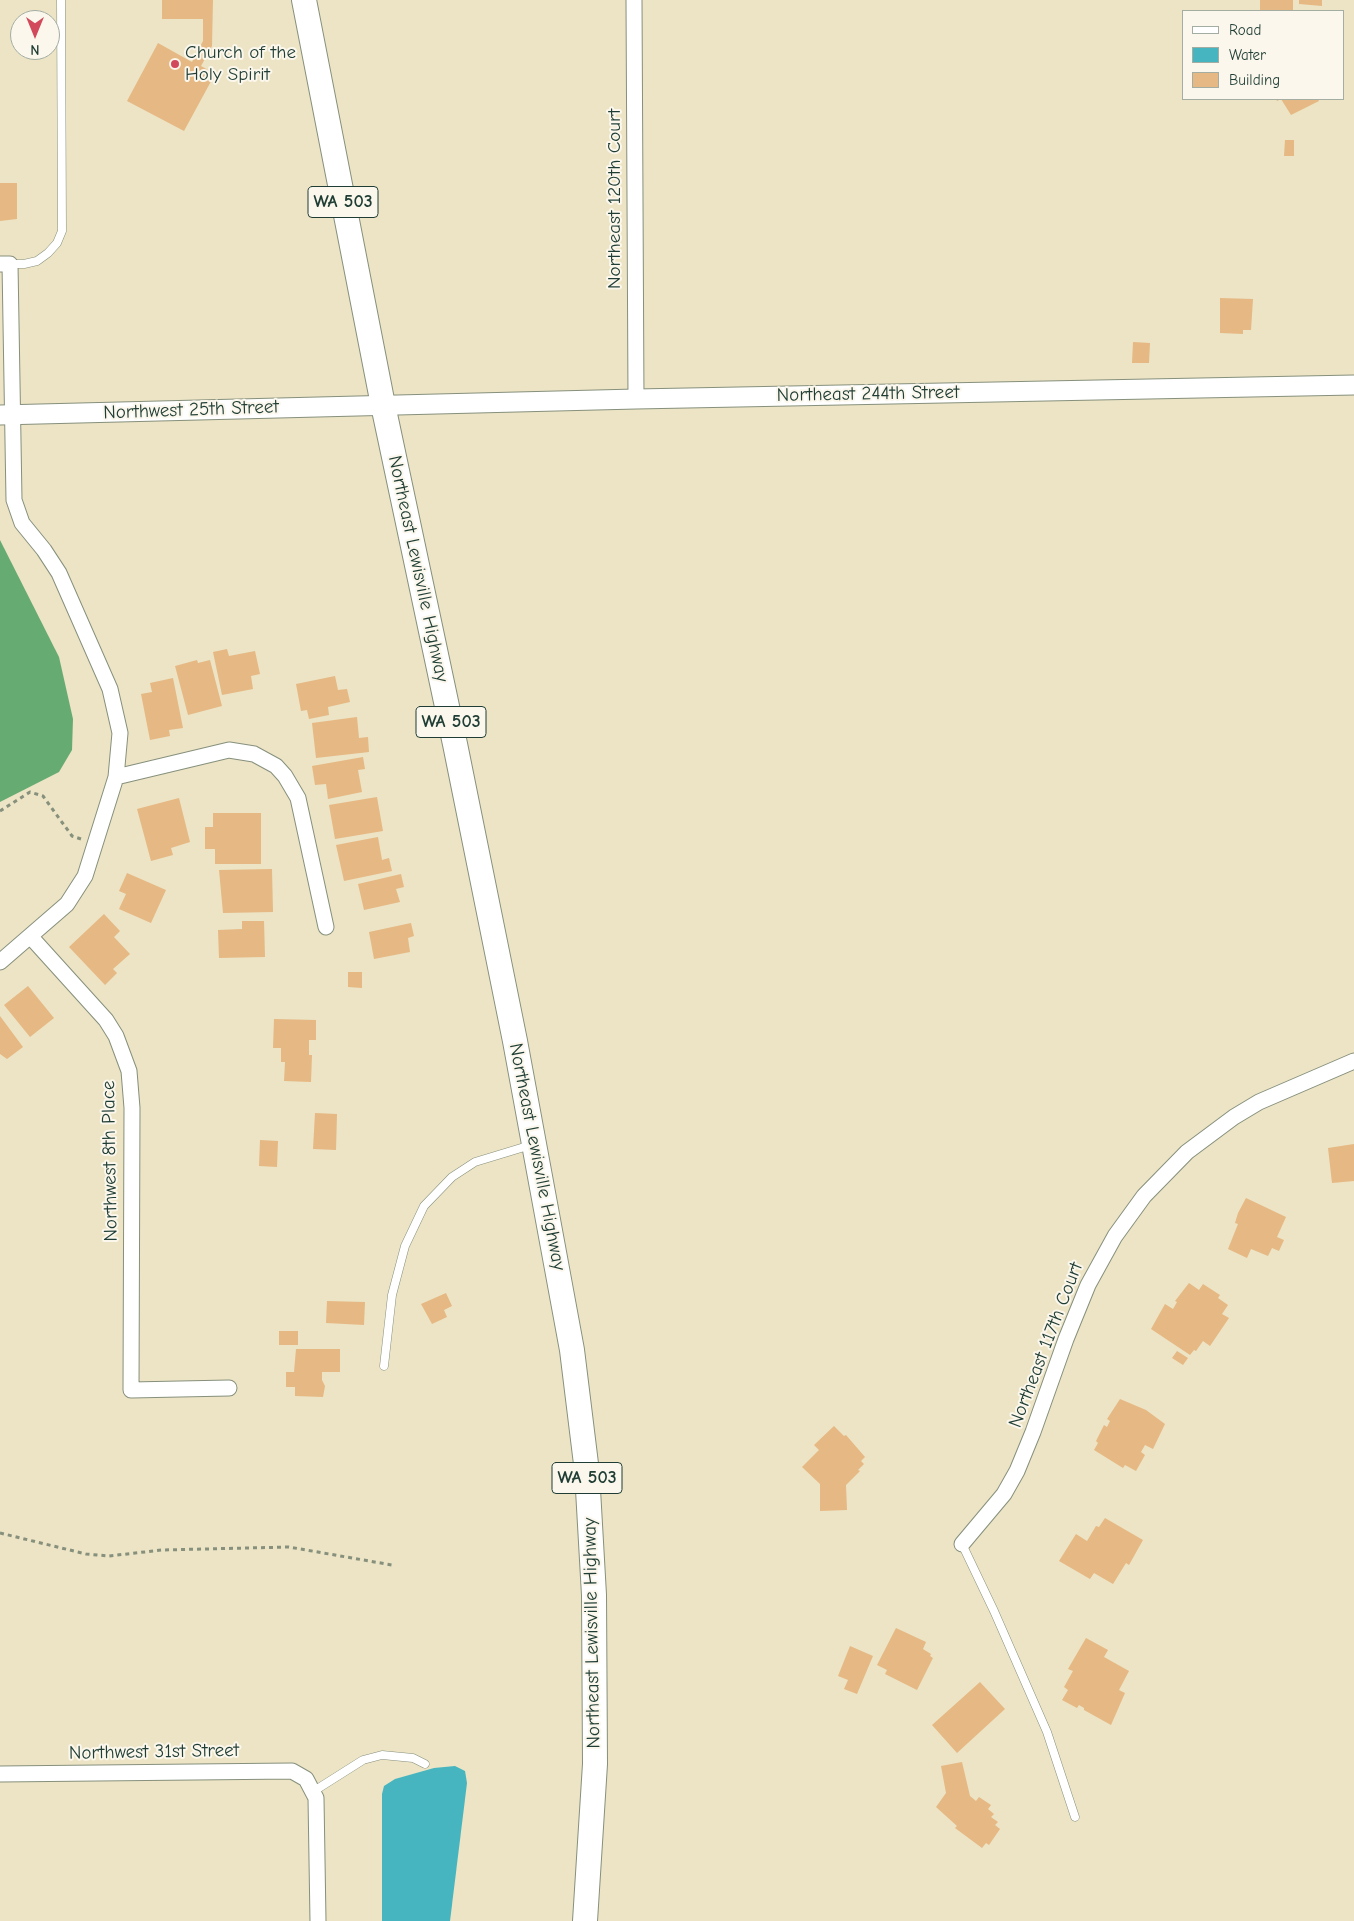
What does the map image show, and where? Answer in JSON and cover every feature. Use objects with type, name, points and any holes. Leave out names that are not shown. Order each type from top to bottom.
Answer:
[{"type":"main road","name":"WA 503","points":[[304,0],[383,405]]},
{"type":"main road","name":"Northeast Lewisville Highway","points":[[383,405],[456,744],[535,1143],[572,1350],[591,1536],[594,1595],[595,1764],[585,1921]]},
{"type":"street","name":"Northeast 120th Court","points":[[634,0],[636,399]]},
{"type":"street","points":[[0,962],[66,904],[85,876],[116,777],[120,733],[110,689],[59,573],[44,550],[27,531],[18,514],[13,486],[6,415],[5,264]]},
{"type":"street","name":"Northeast 244th Street","points":[[383,405],[1354,385]]},
{"type":"street","name":"Northwest 25th Street","points":[[6,415],[383,405]]},
{"type":"street","points":[[116,777],[229,750],[242,751],[265,759],[285,776],[298,798],[326,927]]},
{"type":"street","name":"Northwest 8th Place","points":[[30,936],[106,1020],[116,1036],[129,1070],[132,1108],[131,1390],[229,1388]]},
{"type":"street","name":"Northeast 117th Court","points":[[962,1544],[1004,1494],[1017,1471],[1088,1285],[1115,1236],[1144,1196],[1187,1152],[1234,1117],[1266,1099],[1354,1061]]},
{"type":"street","name":"Northwest 31st Street","points":[[0,1774],[285,1770],[292,1771],[310,1785]]},
{"type":"street","points":[[310,1785],[318,1921]]},
{"type":"lane","points":[[5,264],[24,264],[43,257],[57,243],[62,230],[61,0]]},
{"type":"lane","points":[[384,1366],[392,1295],[405,1246],[424,1206],[452,1177],[476,1162],[535,1143]]},
{"type":"lane","points":[[962,1544],[1047,1732],[1075,1817]]},
{"type":"lane","points":[[310,1785],[362,1760],[382,1755],[413,1758],[425,1764]]},
{"type":"path","points":[[0,811],[30,792],[43,796],[72,836],[95,846]]},
{"type":"path","points":[[0,1533],[86,1554],[135,1554],[162,1550],[289,1547],[392,1565]]},
{"type":"green space","points":[[0,540],[59,657],[73,719],[72,750],[59,772],[0,802]]},
{"type":"water","points":[[455,1766],[465,1771],[467,1783],[450,1921],[382,1921],[382,1794],[384,1786],[395,1779],[434,1768]]},
{"type":"building","name":"Church of the Holy Spirit","points":[[162,0],[213,0],[212,46],[201,66],[215,74],[184,131],[127,101],[158,43],[192,62],[203,41],[203,19],[162,19]]},
{"type":"building","points":[[1260,0],[1293,0],[1293,10],[1260,10]]},
{"type":"building","points":[[1299,0],[1322,0],[1322,6],[1299,4]]},
{"type":"building","points":[[1282,100],[1318,100],[1319,101],[1291,115]]},
{"type":"building","points":[[1285,140],[1294,140],[1294,156],[1284,156]]},
{"type":"building","points":[[0,183],[17,183],[17,219],[0,221]]},
{"type":"building","points":[[1220,298],[1253,299],[1251,330],[1243,330],[1243,334],[1220,333]]},
{"type":"building","points":[[1133,342],[1150,343],[1149,363],[1132,363]]},
{"type":"building","points":[[227,649],[229,656],[255,651],[260,674],[251,676],[253,689],[222,695],[213,652]]},
{"type":"building","points":[[197,660],[198,663],[210,660],[222,706],[188,715],[175,666]]},
{"type":"building","points":[[335,676],[338,690],[347,689],[350,702],[328,707],[329,715],[309,719],[307,710],[301,711],[296,684]]},
{"type":"building","points":[[173,678],[183,728],[169,730],[170,736],[150,740],[141,694],[152,692],[150,683]]},
{"type":"building","points":[[357,717],[359,738],[368,737],[369,752],[316,758],[312,723]]},
{"type":"building","points":[[363,757],[365,769],[358,770],[362,792],[328,799],[326,784],[315,785],[312,766]]},
{"type":"building","points":[[377,797],[383,831],[335,839],[329,805]]},
{"type":"building","points":[[179,798],[190,842],[171,848],[173,855],[151,861],[137,809]]},
{"type":"building","points":[[213,813],[261,813],[261,864],[215,864],[215,849],[205,849],[205,827],[213,827]]},
{"type":"building","points":[[378,837],[382,860],[389,858],[392,871],[344,881],[336,845]]},
{"type":"building","points":[[272,869],[273,912],[223,913],[219,870]]},
{"type":"building","points":[[127,873],[166,890],[151,923],[119,909],[126,894],[119,891]]},
{"type":"building","points":[[401,874],[404,887],[396,889],[400,902],[364,910],[358,884]]},
{"type":"building","points":[[104,914],[120,931],[114,937],[130,954],[113,969],[117,973],[105,985],[69,947]]},
{"type":"building","points":[[242,921],[264,921],[265,957],[219,958],[218,930],[242,929]]},
{"type":"building","points":[[411,923],[414,936],[408,938],[410,952],[374,959],[369,932]]},
{"type":"building","points":[[348,972],[362,972],[362,988],[348,987]]},
{"type":"building","points":[[28,986],[54,1018],[30,1037],[4,1005]]},
{"type":"building","points":[[0,1016],[23,1047],[7,1059],[0,1054]]},
{"type":"building","points":[[274,1019],[316,1020],[316,1040],[309,1040],[309,1055],[312,1055],[311,1082],[284,1081],[285,1062],[281,1062],[281,1048],[273,1048]]},
{"type":"building","points":[[315,1113],[337,1114],[336,1150],[313,1149]]},
{"type":"building","points":[[260,1140],[278,1141],[277,1167],[259,1166]]},
{"type":"building","points":[[1354,1144],[1354,1181],[1332,1183],[1328,1148]]},
{"type":"building","points":[[1246,1198],[1286,1217],[1277,1237],[1284,1240],[1279,1251],[1272,1248],[1268,1256],[1251,1249],[1247,1258],[1228,1249],[1238,1224],[1235,1223],[1238,1213]]},
{"type":"building","points":[[1189,1283],[1199,1290],[1203,1284],[1220,1295],[1218,1298],[1228,1305],[1222,1314],[1229,1318],[1210,1346],[1203,1341],[1196,1351],[1194,1350],[1190,1355],[1151,1329],[1165,1304],[1173,1309],[1177,1302],[1175,1301]]},
{"type":"building","points":[[446,1293],[452,1306],[444,1310],[447,1317],[432,1324],[421,1304]]},
{"type":"building","points":[[327,1301],[365,1302],[364,1325],[326,1323]]},
{"type":"building","points":[[279,1331],[298,1331],[298,1345],[279,1345]]},
{"type":"building","points":[[296,1349],[340,1349],[340,1372],[322,1372],[322,1380],[325,1386],[323,1397],[295,1396],[295,1387],[286,1387],[286,1372],[294,1372]]},
{"type":"building","points":[[1177,1351],[1188,1358],[1183,1365],[1172,1358]]},
{"type":"building","points":[[1120,1399],[1146,1410],[1165,1424],[1153,1449],[1145,1445],[1141,1452],[1145,1455],[1136,1471],[1125,1465],[1123,1468],[1094,1450],[1104,1425],[1107,1427],[1110,1421],[1107,1419]]},
{"type":"building","points":[[834,1426],[844,1436],[846,1435],[865,1457],[861,1461],[864,1464],[858,1470],[860,1471],[846,1485],[847,1510],[820,1511],[820,1484],[802,1467],[819,1450],[814,1445]]},
{"type":"building","points":[[1105,1518],[1143,1540],[1129,1565],[1126,1563],[1113,1584],[1094,1573],[1090,1579],[1059,1561],[1076,1534],[1087,1541],[1096,1526],[1099,1527]]},
{"type":"building","points":[[896,1628],[926,1642],[923,1649],[931,1654],[930,1656],[933,1658],[917,1690],[885,1674],[887,1670],[877,1665]]},
{"type":"building","points":[[1086,1638],[1108,1650],[1104,1657],[1129,1671],[1119,1690],[1125,1693],[1111,1725],[1084,1710],[1079,1705],[1077,1708],[1062,1700],[1068,1690],[1064,1687],[1073,1671],[1068,1669]]},
{"type":"building","points":[[850,1646],[873,1656],[857,1694],[844,1689],[848,1680],[838,1676]]},
{"type":"building","points":[[980,1682],[1005,1709],[957,1753],[932,1725]]},
{"type":"building","points":[[962,1762],[970,1796],[976,1801],[979,1797],[991,1805],[988,1809],[994,1814],[991,1817],[998,1822],[995,1825],[1000,1829],[989,1845],[986,1843],[982,1848],[955,1828],[957,1826],[936,1807],[946,1793],[941,1766]]},
{"type":"place","name":"Church of the Holy Spirit","points":[[175,64]]}]
